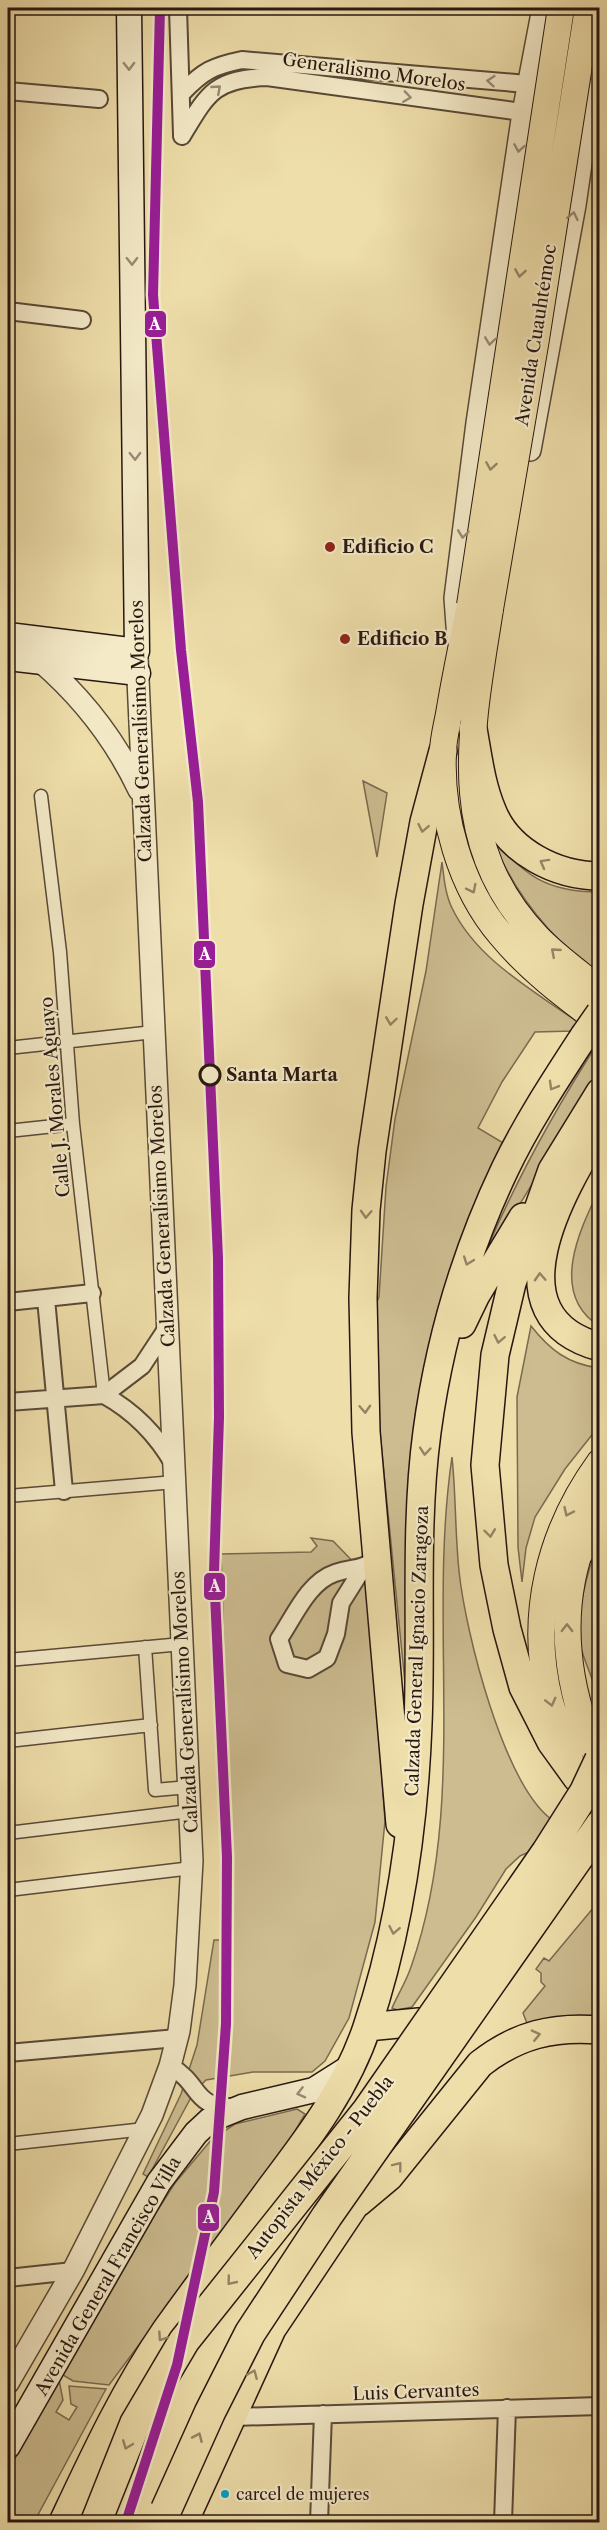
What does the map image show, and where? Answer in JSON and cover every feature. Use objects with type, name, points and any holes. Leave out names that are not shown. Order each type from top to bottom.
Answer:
[{"type":"highway","points":[[473,729],[482,781],[492,812],[510,837],[541,862],[564,873],[600,876]]},
{"type":"highway","points":[[405,1872],[370,1563],[364,1381],[366,1210],[372,1151],[409,904],[424,822],[442,751]]},
{"type":"highway","name":"Calzada General Ignacio Zaragoza","points":[[63,2523],[116,2410],[128,2390],[165,2332],[326,2114],[352,2066],[367,2027],[390,1950],[405,1872],[418,1721],[422,1487],[427,1431],[450,1319],[486,1213],[506,1167],[600,1013]]},
{"type":"highway","points":[[438,1377],[476,1295],[600,1092]]},
{"type":"highway","points":[[600,1129],[563,1196],[545,1244],[539,1269],[541,1293],[549,1314],[564,1332],[580,1342],[600,1347]]},
{"type":"highway","points":[[552,1170],[512,1283],[502,1319],[490,1392],[485,1465],[494,1565],[507,1629],[523,1687],[551,1742],[594,1782]]},
{"type":"highway","points":[[577,1556],[600,1525]]},
{"type":"highway","points":[[266,2195],[310,2166],[370,2094],[419,2022],[594,1782]]},
{"type":"highway","points":[[175,2516],[197,2493],[234,2418],[272,2329],[355,2205],[381,2145],[448,2026],[559,1853],[594,1782]]},
{"type":"highway","name":"Autopista México - Puebla","points":[[96,2523],[135,2424],[184,2341],[368,2110],[594,1782]]},
{"type":"highway","points":[[381,2145],[574,1849],[600,1822]]},
{"type":"highway","name":"Autopista México - Puebla","points":[[175,2516],[210,2412],[262,2315],[600,1826]]},
{"type":"highway","points":[[367,2027],[419,2022]]},
{"type":"highway","points":[[355,2205],[389,2177],[480,2064],[497,2051],[517,2039],[552,2031],[600,2030]]},
{"type":"main road","name":"Calzada Generalísimo Morelos","points":[[129,8],[138,662]]},
{"type":"main road","name":"Avenida Cuauhtémoc","points":[[480,607],[561,8]]},
{"type":"main road","name":"Avenida Cuauhtémoc","points":[[588,8],[536,339],[470,660],[442,751],[444,794],[452,833],[465,876],[485,914],[518,954],[592,1029]]},
{"type":"main road","points":[[8,635],[138,662]]},
{"type":"main road","points":[[8,658],[40,662],[138,662]]},
{"type":"main road","name":"Avenida Cuauhtémoc","points":[[470,660],[473,729],[470,776],[474,811],[489,868],[506,898],[537,937],[600,990]]},
{"type":"main road","points":[[594,1782],[550,1701],[543,1654],[543,1612],[547,1572],[560,1531],[575,1498],[600,1462]]},
{"type":"main road","points":[[594,1782],[574,1695],[567,1636],[571,1584],[577,1556],[600,1503]]},
{"type":"main road","name":"Avenida General Francisco Villa","points":[[8,2445],[178,2154],[210,2120],[242,2107],[314,2090],[352,2066]]},
{"type":"main road","points":[[195,2523],[197,2493]]},
{"type":"street","points":[[178,8],[183,92]]},
{"type":"street","name":"Avenida Cuauhtémoc","points":[[470,660],[454,598],[524,113],[543,8]]},
{"type":"street","name":"Avenida Cuauhtémoc","points":[[470,660],[502,614],[576,205],[600,33]]},
{"type":"street","name":"Generalismo Morelos","points":[[587,118],[524,113],[267,77],[243,78],[223,83],[209,96],[182,136],[183,92],[201,73],[219,65],[242,60],[268,60],[591,90]]},
{"type":"street","points":[[8,91],[99,99]]},
{"type":"street","points":[[8,311],[82,320]]},
{"type":"street","points":[[40,662],[71,690],[99,722],[123,759],[142,798]]},
{"type":"street","name":"Calzada Generalísimo Morelos","points":[[8,2383],[73,2271],[145,2129],[170,2067],[185,1984],[192,1868],[190,1811],[142,798],[138,662]]},
{"type":"street","name":"Calle J. Morales Aguayo","points":[[41,796],[68,1042],[73,1124],[104,1395]]},
{"type":"street","points":[[8,1048],[154,1032]]},
{"type":"street","points":[[8,1131],[73,1124]]},
{"type":"street","points":[[8,1302],[92,1293]]},
{"type":"street","points":[[46,1299],[64,1491]]},
{"type":"street","points":[[8,1402],[104,1395],[142,1366],[167,1328]]},
{"type":"street","points":[[8,1496],[64,1491],[174,1474],[165,1449],[141,1420],[104,1395]]},
{"type":"street","points":[[370,1563],[341,1603],[336,1634],[327,1658],[308,1669],[287,1664],[279,1639],[316,1583],[335,1573],[370,1563]]},
{"type":"street","points":[[8,1660],[182,1644]]},
{"type":"street","points":[[145,1647],[155,1790],[189,1787]]},
{"type":"street","points":[[8,1742],[151,1725]]},
{"type":"street","points":[[8,1833],[190,1811]]},
{"type":"street","points":[[8,1890],[192,1868]]},
{"type":"street","points":[[8,2053],[177,2038]]},
{"type":"street","points":[[170,2067],[188,2078],[198,2094],[211,2106],[242,2107]]},
{"type":"street","points":[[8,2144],[145,2129]]},
{"type":"street","points":[[8,2277],[73,2271]]},
{"type":"street","name":"Luis Cervantes","points":[[234,2418],[600,2406]]},
{"type":"street","points":[[503,2523],[507,2408]]},
{"type":"street","points":[[320,2523],[323,2414]]},
{"type":"shaded area","points":[[363,781],[387,793],[377,857]]},
{"type":"shaded area","points":[[491,837],[526,872],[538,879],[565,889],[599,892],[599,973],[581,960],[549,930],[535,913],[522,896],[500,858]]},
{"type":"shaded area","points":[[442,862],[445,885],[452,908],[476,943],[508,973],[579,1023],[573,1031],[535,1032],[502,1082],[478,1128],[505,1144],[453,1262],[437,1312],[416,1410],[411,1460],[409,1723],[378,1413],[376,1304],[379,1297],[386,1187],[395,1119],[426,971]]},
{"type":"shaded area","points":[[599,1041],[599,1075],[477,1274],[489,1243],[532,1154]]},
{"type":"shaded area","points":[[599,1190],[600,1326],[584,1313],[575,1297],[572,1280],[577,1243]]},
{"type":"shaded area","points":[[531,1326],[560,1354],[578,1363],[599,1368],[599,1426],[565,1469],[535,1517],[526,1548],[522,1582],[518,1547],[517,1397]]},
{"type":"shaded area","points":[[452,1457],[459,1571],[469,1630],[479,1668],[490,1706],[519,1777],[536,1804],[555,1822],[529,1852],[520,1856],[506,1869],[476,1917],[412,2007],[397,2010],[392,2008],[411,1967],[428,1905],[438,1842],[443,1778],[445,1521]]},
{"type":"shaded area","points":[[311,1538],[333,1541],[368,1577],[385,1821],[375,1922],[349,2018],[325,2061],[312,2072],[253,2072],[206,2080],[194,2092],[148,2177],[143,2174],[181,2094],[197,2045],[214,1940],[233,1940],[221,1554],[311,1552],[317,1546]]},
{"type":"shaded area","points":[[599,1544],[599,1701],[581,1648],[579,1624],[586,1581]]},
{"type":"shaded area","points":[[599,1901],[599,2022],[528,2026],[523,2013],[545,1986],[541,1982],[541,1973],[536,1969],[544,1958],[549,1961]]},
{"type":"shaded area","points":[[297,2109],[305,2114],[284,2150],[109,2385],[73,2381],[63,2375],[157,2211],[175,2183],[212,2139],[235,2124]]},
{"type":"shaded area","points":[[59,2380],[63,2400],[56,2412],[69,2420],[77,2407],[71,2404],[69,2386],[106,2389],[34,2522],[8,2522],[8,2471]]},
{"type":"transit line","name":"A","points":[[126,2522],[177,2365],[214,2192],[226,2024],[227,1857],[214,1572],[219,1417],[218,1258],[198,802],[181,650],[153,295],[160,8]]},
{"type":"place","name":"Edificio C","points":[[330,547]]},
{"type":"place","name":"Edificio B","points":[[345,639]]},
{"type":"place","name":"Santa Marta","points":[[210,1075]]},
{"type":"place","name":"carcel de mujeres","points":[[225,2494]]}]
